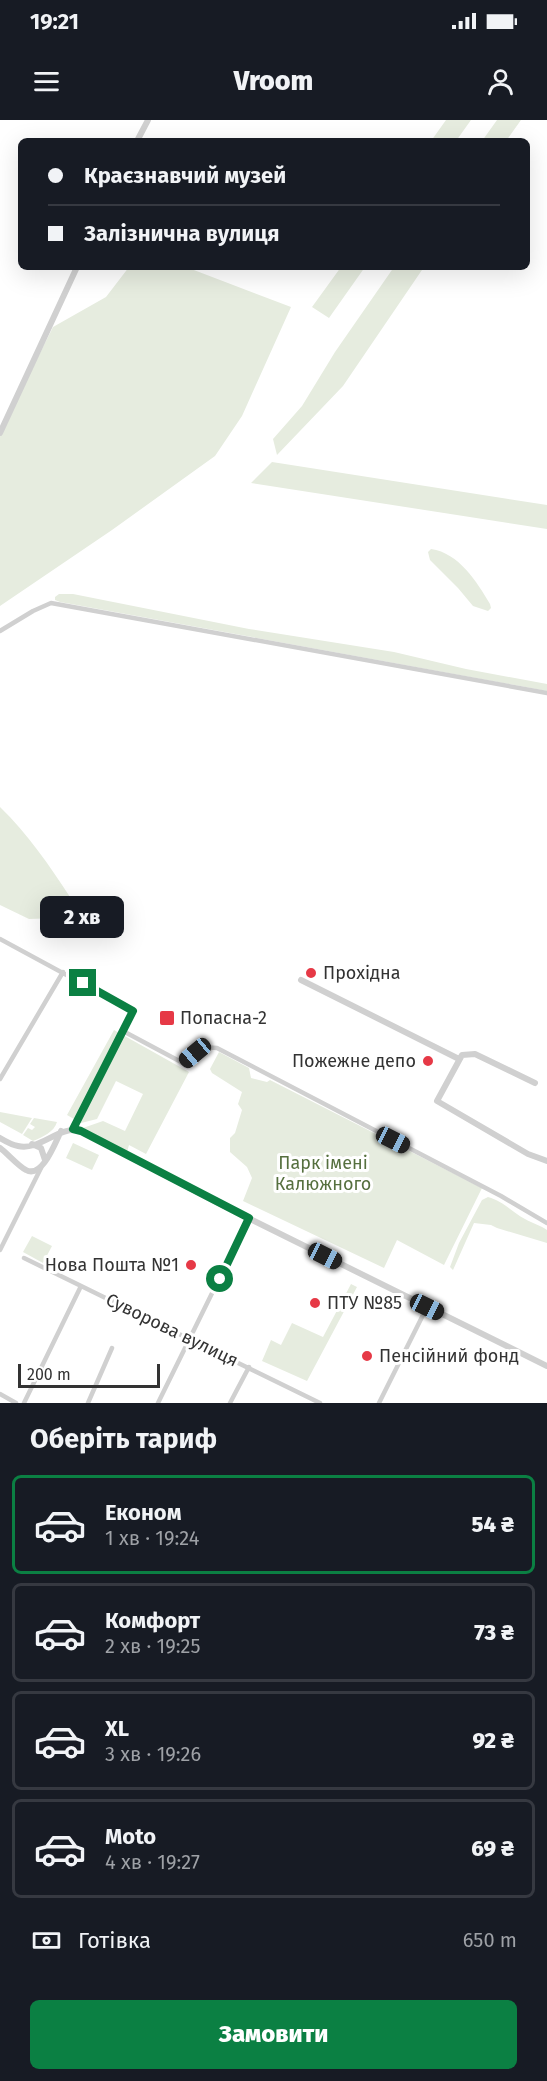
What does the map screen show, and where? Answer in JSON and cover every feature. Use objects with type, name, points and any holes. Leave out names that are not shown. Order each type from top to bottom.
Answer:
[{"type":"street","points":[[139,138],[148,120]]},
{"type":"street","points":[[0,433],[76,270]]},
{"type":"street","points":[[0,631],[33,610],[51,603],[547,693]]},
{"type":"street","points":[[1,941],[133,1011],[73,1129]]},
{"type":"street","points":[[0,1079],[63,972]]},
{"type":"street","points":[[301,980],[459,1059]]},
{"type":"street","points":[[123,1031],[183,1063],[202,1047],[217,1048],[501,1196],[547,1223]]},
{"type":"street","points":[[535,1083],[475,1054],[462,1055],[436,1101],[528,1154],[547,1161]]},
{"type":"street","points":[[0,1138],[18,1146],[29,1145],[62,1131],[73,1129],[81,1131],[249,1218],[547,1366]]},
{"type":"street","points":[[0,1250],[62,1131]]},
{"type":"street","points":[[20,1164],[19,1154],[29,1145]]},
{"type":"street","points":[[29,1145],[41,1148],[45,1160]]},
{"type":"street","points":[[0,1148],[36,1178]]},
{"type":"street","points":[[30,1172],[41,1168]]},
{"type":"street","points":[[158,1403],[249,1218]]},
{"type":"street","name":"Суворова вулиця","points":[[24,1258],[320,1403]]},
{"type":"street","points":[[24,1403],[81,1286]]},
{"type":"street","points":[[379,1403],[427,1307]]},
{"type":"street","points":[[88,1403],[112,1348]]},
{"type":"street","points":[[230,1403],[249,1367]]},
{"type":"street","points":[[0,1394],[16,1403]]},
{"type":"street","points":[[304,1403],[307,1397]]},
{"type":"green space","points":[[446,120],[471,120],[458,138],[433,138]]},
{"type":"green space","points":[[497,120],[521,120],[508,138],[484,138]]},
{"type":"green space","points":[[127,270],[194,270],[291,307],[242,416],[215,456],[0,606],[0,433],[53,327],[106,297]]},
{"type":"green space","points":[[339,270],[363,270],[329,318],[312,307]]},
{"type":"green space","points":[[392,270],[422,270],[343,386],[277,455],[273,439],[302,406],[335,352]]},
{"type":"green space","points":[[272,462],[547,505],[547,529],[251,483]]},
{"type":"green space","points":[[431,549],[459,562],[490,604],[491,608],[488,611],[473,606],[430,560],[428,552]]},
{"type":"green space","points":[[59,594],[73,594],[249,629],[394,652],[466,669],[547,684],[547,691],[60,602],[55,600]]},
{"type":"green space","points":[[0,807],[29,839],[70,897],[57,918],[29,919],[0,905]]},
{"type":"green space","points":[[114,1030],[189,1072],[146,1154],[129,1145],[127,1152],[83,1128],[103,1121],[125,1131],[143,1094],[116,1081],[97,1119],[81,1123],[67,1115]]},
{"type":"green space","name":"Парк імені Калюжного","points":[[219,1052],[249,1068],[251,1078],[267,1082],[270,1080],[482,1188],[444,1265],[397,1240],[384,1268],[243,1201],[252,1178],[247,1167],[230,1152],[230,1138],[235,1133],[242,1110],[238,1104],[242,1092],[212,1073],[210,1069]]},
{"type":"green space","points":[[0,1112],[32,1118],[22,1134],[0,1122]]},
{"type":"green space","points":[[34,1118],[57,1122],[56,1126],[44,1136],[33,1141],[23,1135],[28,1128],[32,1130],[35,1127],[30,1124]]},
{"type":"green space","points":[[73,1143],[99,1155],[92,1170],[66,1158]]},
{"type":"green space","points":[[488,1197],[547,1230],[547,1243],[491,1225],[474,1223],[453,1270],[450,1267],[459,1243],[482,1200]]},
{"type":"green space","points":[[32,1236],[52,1246],[43,1263],[23,1252]]},
{"type":"green space","points":[[351,1284],[357,1287],[307,1381],[262,1361],[271,1340],[281,1345],[292,1323],[323,1337]]},
{"type":"place","name":"Прохідна","points":[[311,973]]},
{"type":"place","name":"Попасна-2","points":[[167,1018]]},
{"type":"place","name":"Пожежне депо","points":[[428,1061]]},
{"type":"place","name":"Нова Пошта №1","points":[[191,1265]]},
{"type":"place","name":"ПТУ №85","points":[[315,1303]]},
{"type":"place","name":"Пенсійний фонд","points":[[367,1356]]},
{"type":"route","points":[[83,983],[133,1011],[73,1129],[81,1131],[249,1218],[220,1279]]}]
